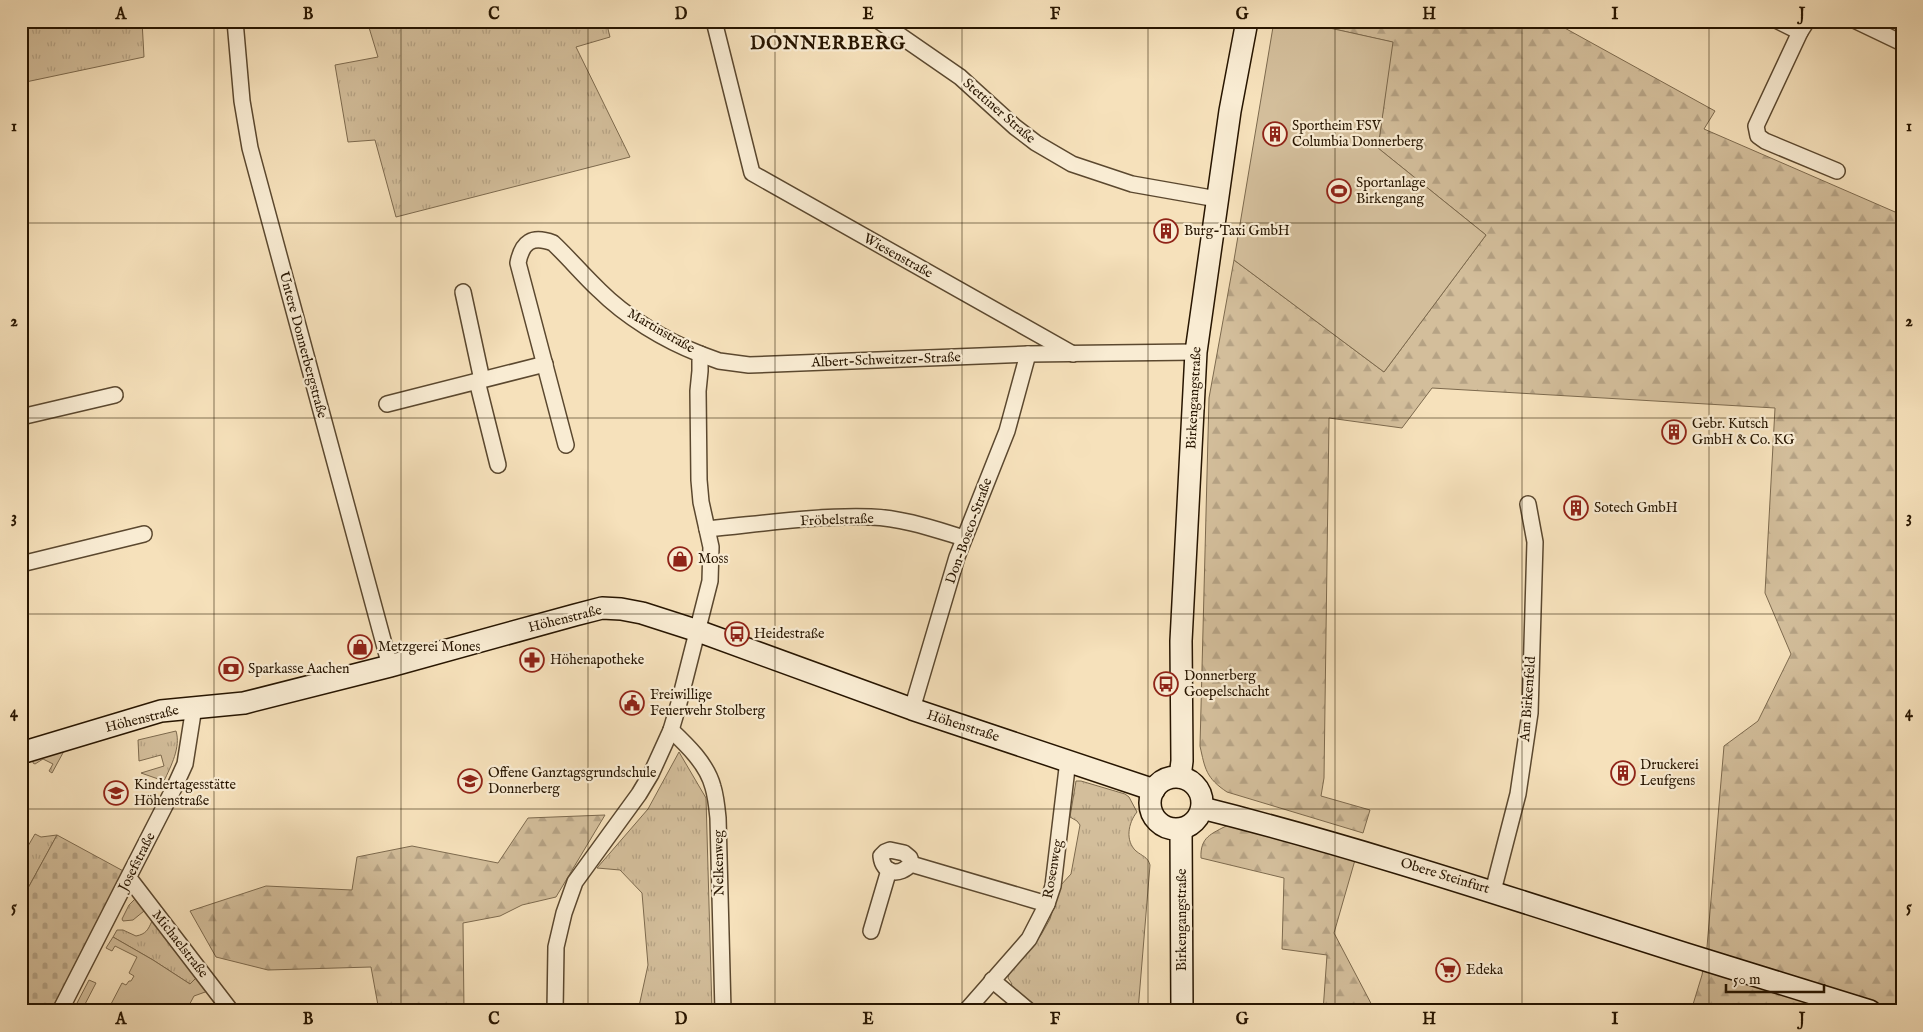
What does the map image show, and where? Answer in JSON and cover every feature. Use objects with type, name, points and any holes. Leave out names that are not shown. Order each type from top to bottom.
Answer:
[{"type":"street","name":"Untere Donnerbergstraße","points":[[234,21],[242,100],[252,157],[390,666]]},
{"type":"street","name":"Wiesenstraße","points":[[714,21],[752,173],[1073,354]]},
{"type":"street","name":"Stettiner Straße","points":[[879,21],[960,77],[1015,127],[1065,161],[1086,170],[1132,184],[1217,199]]},
{"type":"street","name":"Birkengangstraße","points":[[1180,778],[1182,761],[1181,641],[1196,352],[1230,111],[1247,21]]},
{"type":"street","points":[[1778,21],[1804,26],[1756,126],[1758,136],[1765,141],[1837,171]]},
{"type":"street","points":[[1856,21],[1902,43]]},
{"type":"street","name":"Martinstraße","points":[[566,445],[518,263],[521,250],[526,244],[543,239],[553,243],[599,290],[638,321],[700,354],[698,391],[699,480],[712,547],[710,580],[698,631]]},
{"type":"street","points":[[463,292],[498,466]]},
{"type":"street","points":[[1073,354],[1196,352]]},
{"type":"street","name":"Albert-Schweitzer-Straße","points":[[700,354],[720,361],[749,365],[1028,354],[1073,354]]},
{"type":"street","name":"Don-Bosco-Straße","points":[[912,709],[964,538],[1007,431],[1028,354]]},
{"type":"street","points":[[387,404],[545,364]]},
{"type":"street","points":[[21,417],[115,395]]},
{"type":"street","name":"Am Birkenfeld","points":[[1492,891],[1518,794],[1530,713],[1535,542],[1528,504]]},
{"type":"street","name":"Fröbelstraße","points":[[707,529],[823,519],[871,517],[922,525],[964,538]]},
{"type":"street","points":[[21,564],[144,534]]},
{"type":"street","name":"Höhenstraße","points":[[21,754],[161,711],[194,706],[244,703],[390,666],[602,608],[642,613],[698,631],[912,709],[1154,790]]},
{"type":"street","points":[[555,1011],[556,947],[564,913],[575,882],[639,794],[671,730],[680,703],[698,631]]},
{"type":"street","name":"Josefstraße","points":[[60,1011],[129,878],[184,764],[194,706]]},
{"type":"street","name":"Nelkenweg","points":[[671,730],[699,759],[712,784],[715,799],[718,818],[723,1011]]},
{"type":"street","name":"Rosenweg","points":[[966,1011],[1029,939],[1047,904],[1053,886],[1068,760]]},
{"type":"street","points":[[1180,778],[1191,782],[1199,791],[1202,808],[1194,822],[1181,829],[1171,829],[1162,825],[1154,818],[1150,809],[1150,799],[1154,790],[1165,780],[1180,778]]},
{"type":"street","name":"Obere Steinfurt","points":[[1202,808],[1348,847],[1870,1011]]},
{"type":"street","name":"Birkengangstraße","points":[[1181,829],[1182,1011]]},
{"type":"street","points":[[890,850],[904,853],[910,858],[911,864],[906,870],[899,873],[884,867],[881,856],[884,852],[890,850]]},
{"type":"street","points":[[911,864],[1047,904]]},
{"type":"street","points":[[871,932],[889,870]]},
{"type":"street","name":"Michaelstraße","points":[[129,878],[231,1011]]},
{"type":"street","points":[[992,980],[1029,1011]]},
{"type":"green space","points":[[21,21],[142,21],[144,57],[21,83]]},
{"type":"green space","points":[[367,21],[606,21],[610,37],[576,47],[630,157],[396,217],[375,140],[348,142],[335,65],[378,57]]},
{"type":"green space","name":"Sportanlage Birkengang","points":[[1274,21],[1298,21],[1393,42],[1378,148],[1486,235],[1384,372],[1234,260]]},
{"type":"green space","points":[[1298,21],[1552,21],[1715,111],[1704,129],[1902,215],[1902,1011],[1691,1011],[1702,975],[1707,947],[1724,746],[1758,721],[1791,654],[1765,593],[1775,408],[1432,388],[1402,428],[1329,418],[1324,778],[1321,796],[1370,810],[1363,833],[1227,792],[1211,777],[1203,761],[1200,746],[1209,398],[1234,260],[1384,372],[1486,235],[1378,148],[1392,42]]},
{"type":"green space","points":[[176,731],[176,750],[164,781],[141,773],[164,766],[161,755],[139,761],[138,740]]},
{"type":"green space","points":[[64,751],[52,773],[49,771],[53,764],[43,759],[35,764],[33,763],[33,760]]},
{"type":"green space","points":[[679,752],[706,798],[712,1011],[638,1011],[648,965],[642,893],[620,870],[597,868],[648,809]]},
{"type":"green space","points":[[1076,781],[1125,794],[1129,797],[1137,812],[1130,827],[1130,842],[1136,851],[1148,860],[1150,865],[1138,1011],[1036,1011],[1008,989],[1012,984],[1008,978],[1009,974],[1041,935],[1050,919],[1060,886],[1071,874],[1080,825],[1070,817]]},
{"type":"green space","points":[[605,815],[556,897],[522,905],[500,916],[463,923],[464,1011],[379,1011],[371,967],[268,970],[216,957],[190,911],[266,886],[352,890],[357,857],[412,846],[498,863],[528,818]]},
{"type":"green space","points":[[1228,825],[1355,860],[1334,933],[1375,1011],[1323,1011],[1327,955],[1282,949],[1284,878],[1201,858],[1202,845],[1208,837]]},
{"type":"green space","points":[[35,834],[41,837],[57,835],[21,901],[21,848],[28,846]]},
{"type":"green space","points":[[57,835],[127,873],[54,1011],[21,1011],[21,901]]},
{"type":"green space","points":[[135,899],[144,911],[133,920],[123,921],[122,919],[129,905]]},
{"type":"green space","points":[[152,921],[154,921],[197,977],[190,984],[113,937],[117,930],[123,930],[136,936],[142,934],[148,929]]},
{"type":"green space","points":[[113,937],[190,984],[197,977],[208,991],[194,996],[186,1011],[110,1011],[110,1006],[122,983],[126,985],[134,976],[129,973],[137,957],[115,946],[112,951],[106,948]]},
{"type":"green space","points":[[89,980],[96,983],[83,1008],[76,1005]]},
{"type":"place","name":"Sportheim FSV Columbia Donnerberg","points":[[1275,134]]},
{"type":"place","name":"Sportanlage Birkengang","points":[[1339,191]]},
{"type":"place","name":"Burg-Taxi GmbH","points":[[1166,231]]},
{"type":"place","name":"Gebr. Kutsch GmbH & Co. KG","points":[[1674,432]]},
{"type":"place","name":"Sotech GmbH","points":[[1576,508]]},
{"type":"place","name":"Moss","points":[[680,559]]},
{"type":"place","name":"Heidestraße","points":[[737,634]]},
{"type":"place","name":"Metzgerei Mones","points":[[360,647]]},
{"type":"place","name":"Höhenapotheke","points":[[532,660]]},
{"type":"place","name":"Sparkasse Aachen","points":[[231,669]]},
{"type":"place","name":"Donnerberg Goepelschacht","points":[[1166,684]]},
{"type":"place","name":"Freiwillige Feuerwehr Stolberg","points":[[632,703]]},
{"type":"place","name":"Druckerei Leufgens","points":[[1623,773]]},
{"type":"place","name":"Offene Ganztagsgrundschule Donnerberg","points":[[470,781]]},
{"type":"place","name":"Kindertagesstätte Höhenstraße","points":[[116,793]]},
{"type":"place","name":"Edeka","points":[[1448,970]]},
{"type":"district","name":"DONNERBERG","points":[[828,44]]}]
